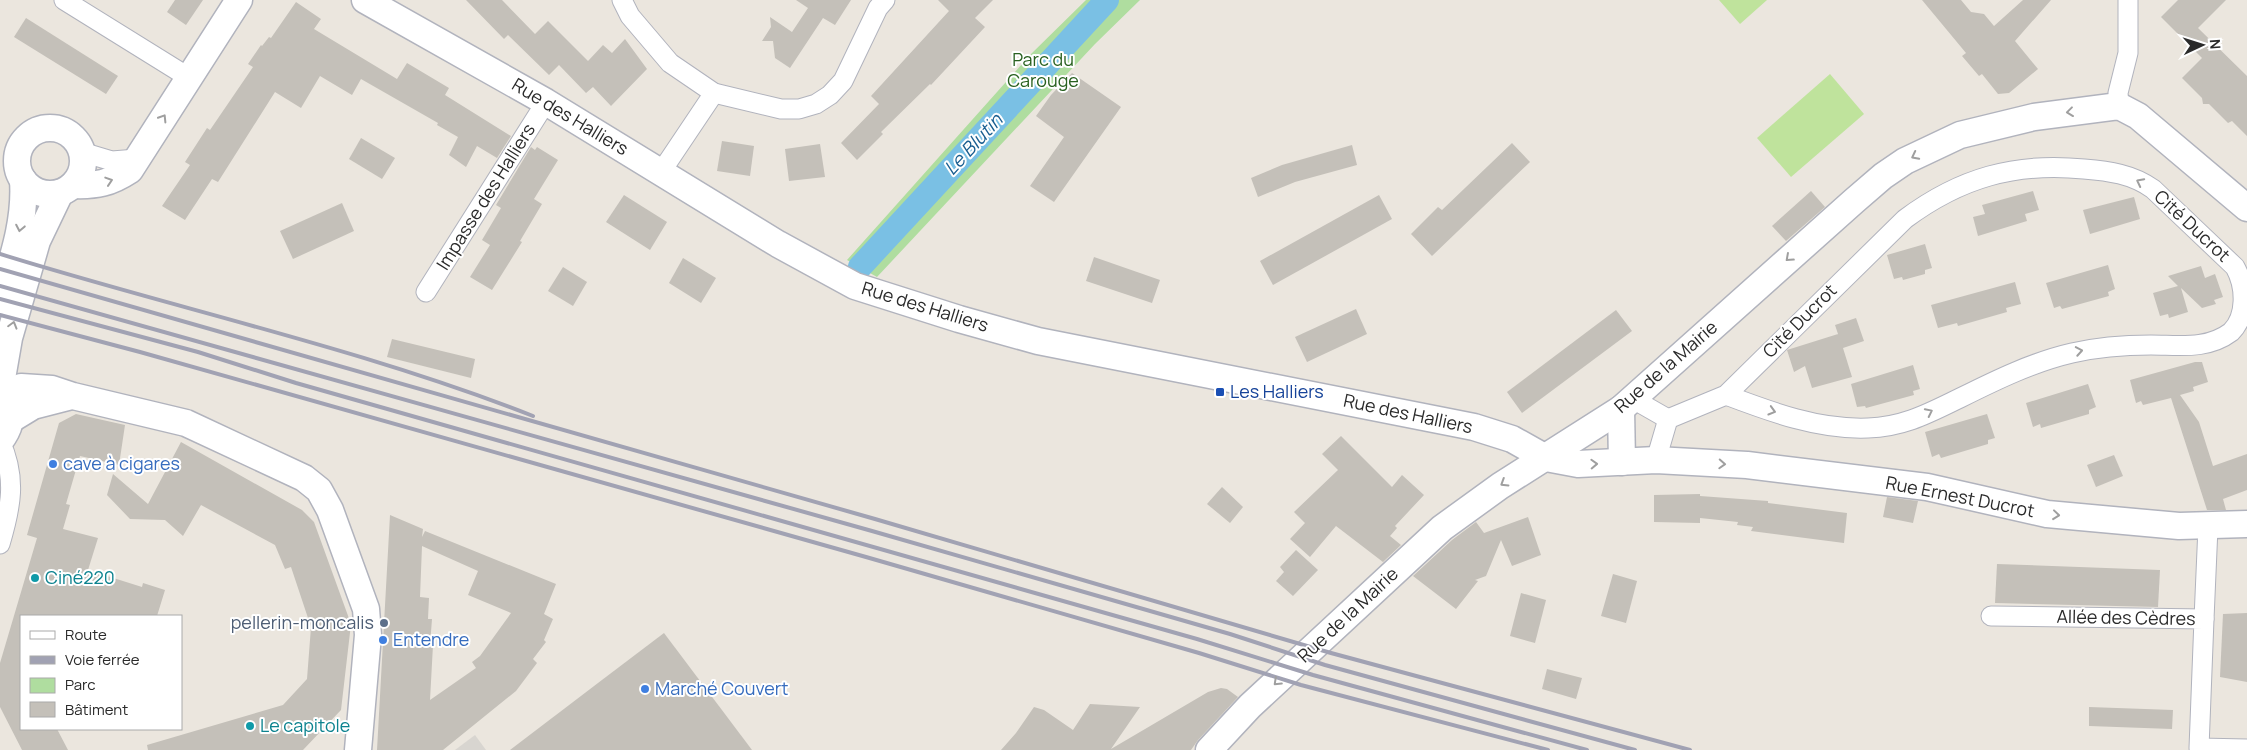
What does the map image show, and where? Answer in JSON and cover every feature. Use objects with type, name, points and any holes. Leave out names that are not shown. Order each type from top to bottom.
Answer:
[{"type":"main road","points":[[15,175],[39,192],[50,194],[114,180],[130,170],[239,0]]},
{"type":"main road","name":"Rue des Halliers","points":[[365,0],[546,102],[778,244],[855,286],[951,317],[1047,343],[1460,424],[1512,439],[1546,458],[1578,464],[1622,462]]},
{"type":"main road","points":[[2119,106],[2138,116],[2247,208]]},
{"type":"main road","name":"Rue de la Mairie","points":[[1209,750],[1256,700],[1442,528],[1500,486],[1627,404],[1882,176],[1905,160],[1960,135],[1994,125],[2034,117],[2119,106]]},
{"type":"main road","points":[[0,301],[22,222],[24,200],[15,175],[18,153],[23,141],[32,132],[49,128],[68,132],[77,140],[82,152],[83,164],[80,176],[66,189],[36,241],[9,338],[1,393],[9,407],[3,434]]},
{"type":"main road","points":[[1,393],[21,387],[52,388],[73,396],[186,423],[304,478],[319,490],[330,510],[366,609],[368,635],[358,750]]},
{"type":"main road","points":[[3,434],[32,406],[45,401],[73,396]]},
{"type":"main road","points":[[1622,462],[1627,404]]},
{"type":"main road","points":[[1512,439],[1562,434],[1594,426]]},
{"type":"main road","name":"Rue Ernest Ducrot","points":[[1622,462],[1665,460],[1747,465],[1927,487],[2047,514],[2117,521],[2208,527],[2247,524]]},
{"type":"street","points":[[64,0],[188,78]]},
{"type":"street","points":[[622,0],[630,16],[670,63],[714,93],[781,108],[799,109],[816,104],[830,95],[843,81],[878,8],[885,0]]},
{"type":"street","points":[[2119,106],[2118,93],[2128,53],[2128,0]]},
{"type":"street","points":[[661,172],[714,93]]},
{"type":"street","name":"Impasse des Halliers","points":[[426,292],[546,102]]},
{"type":"street","points":[[82,152],[112,161],[137,159]]},
{"type":"street","name":"Cité Ducrot","points":[[1668,419],[1726,395],[1905,219],[1927,202],[1953,188],[2010,170],[2039,167],[2069,167],[2124,174],[2140,180],[2153,189],[2235,267],[2244,283],[2247,295],[2241,320],[2233,331],[2210,343],[2193,346],[2151,345],[2099,348],[2072,352],[2022,369],[1909,422],[1887,427],[1841,427],[1804,421],[1726,395]]},
{"type":"street","points":[[1627,404],[1668,419],[1665,460]]},
{"type":"street","points":[[0,544],[10,512],[12,498],[3,434]]},
{"type":"street","points":[[2204,619],[2208,527]]},
{"type":"street","name":"Allée des Cèdres","points":[[1991,616],[2204,619],[2199,748],[2247,749]]},
{"type":"green space","name":"Parc du Carouge","points":[[1086,0],[1140,0],[1095,44],[877,277],[847,260],[1030,55]]},
{"type":"green space","points":[[1719,0],[1767,0],[1740,24]]},
{"type":"green space","points":[[1830,74],[1864,114],[1791,177],[1757,138]]},
{"type":"shaded area","points":[[475,735],[486,750],[455,750]]},
{"type":"building","points":[[175,0],[203,0],[186,25],[167,12]]},
{"type":"building","points":[[466,0],[502,0],[535,34],[548,21],[588,61],[603,45],[612,53],[625,39],[647,69],[611,106],[593,87],[586,93],[559,65],[549,75],[508,35],[504,39]]},
{"type":"building","points":[[796,0],[851,0],[835,25],[823,18],[790,68],[775,58],[773,41],[762,41],[771,27],[770,17],[792,32],[808,8]]},
{"type":"building","points":[[938,0],[993,0],[975,18],[985,27],[931,85],[881,132],[883,134],[857,160],[841,143],[879,104],[871,96],[949,11]]},
{"type":"building","points":[[1922,0],[1961,0],[1971,12],[1984,14],[1994,26],[2023,0],[2051,0],[2015,41],[2038,69],[2009,93],[1998,94],[1982,74],[1979,76],[1962,56],[1966,53]]},
{"type":"building","points":[[2178,0],[2226,0],[2198,28],[2247,76],[2247,136],[2232,121],[2228,123],[2209,104],[2203,104],[2202,98],[2182,78],[2202,58],[2161,17]]},
{"type":"building","points":[[296,2],[321,19],[314,29],[397,79],[407,63],[449,88],[445,95],[511,136],[497,158],[477,146],[466,167],[449,155],[458,137],[437,125],[438,123],[361,79],[352,95],[320,76],[301,108],[275,92],[218,182],[212,179],[185,220],[162,206],[190,165],[185,162],[207,128],[210,130],[253,67],[248,64],[261,45],[269,37],[271,38]]},
{"type":"building","points":[[26,18],[118,76],[106,94],[14,37]]},
{"type":"building","points":[[1072,73],[1121,107],[1054,202],[1030,186],[1064,137],[1036,116],[1051,95]]},
{"type":"building","points":[[361,138],[395,158],[382,179],[349,159]]},
{"type":"building","points":[[722,141],[754,146],[750,176],[717,171]]},
{"type":"building","points":[[1512,143],[1530,162],[1432,256],[1411,234],[1438,207],[1442,210]]},
{"type":"building","points":[[820,144],[825,177],[789,181],[785,149]]},
{"type":"building","points":[[1352,145],[1357,165],[1295,182],[1258,197],[1251,178],[1282,165]]},
{"type":"building","points":[[531,147],[535,150],[537,147],[558,160],[534,199],[542,204],[520,241],[522,242],[492,290],[470,277],[490,245],[482,240],[501,208],[496,205]]},
{"type":"building","points":[[1811,191],[1825,207],[1786,241],[1772,226]]},
{"type":"building","points":[[2033,191],[2039,210],[2025,214],[2027,221],[1978,236],[1973,217],[1985,214],[1982,205]]},
{"type":"building","points":[[624,195],[667,222],[650,250],[606,222]]},
{"type":"building","points":[[1379,195],[1392,219],[1273,285],[1260,261]]},
{"type":"building","points":[[2134,197],[2140,219],[2090,234],[2083,210]]},
{"type":"building","points":[[342,203],[354,231],[293,259],[280,231]]},
{"type":"building","points":[[1925,244],[1932,268],[1925,270],[1925,274],[1903,280],[1902,277],[1894,279],[1887,255]]},
{"type":"building","points":[[1094,257],[1160,280],[1152,303],[1086,281]]},
{"type":"building","points":[[683,258],[716,278],[701,303],[669,283]]},
{"type":"building","points":[[2108,265],[2115,289],[2108,292],[2109,296],[2062,309],[2060,306],[2054,308],[2046,283]]},
{"type":"building","points":[[2201,266],[2205,278],[2215,274],[2223,297],[2214,300],[2216,304],[2202,308],[2181,288],[2188,312],[2169,318],[2168,314],[2160,316],[2153,293],[2178,286],[2168,276]]},
{"type":"building","points":[[563,267],[587,282],[573,306],[548,291]]},
{"type":"building","points":[[2015,282],[2021,304],[2006,308],[2007,312],[1958,326],[1957,323],[1938,328],[1931,305]]},
{"type":"building","points":[[1356,309],[1367,334],[1307,362],[1295,337]]},
{"type":"building","points":[[1616,310],[1632,331],[1522,413],[1507,392]]},
{"type":"building","points":[[1856,318],[1864,341],[1843,348],[1852,377],[1812,388],[1805,366],[1794,372],[1787,350],[1838,334],[1835,325]]},
{"type":"building","points":[[392,339],[475,359],[471,378],[387,357]]},
{"type":"building","points":[[2195,362],[2202,362],[2208,382],[2193,387],[2194,391],[2180,395],[2199,422],[2213,466],[2247,454],[2247,490],[2223,499],[2226,510],[2207,510],[2171,398],[2143,405],[2141,401],[2136,403],[2130,380]]},
{"type":"building","points":[[1913,365],[1920,389],[1913,391],[1914,395],[1866,408],[1865,406],[1857,407],[1851,384]]},
{"type":"building","points":[[2088,384],[2096,407],[2089,410],[2089,414],[2041,428],[2040,424],[2033,427],[2026,403]]},
{"type":"building","points":[[76,414],[125,425],[119,465],[80,456],[66,504],[70,505],[63,529],[98,538],[88,570],[142,587],[143,583],[165,590],[157,615],[20,615],[20,730],[58,730],[68,750],[22,750],[0,707],[0,663],[37,538],[27,535],[59,423]]},
{"type":"building","points":[[1987,414],[1995,438],[1988,440],[1988,444],[1941,458],[1939,454],[1932,457],[1925,432]]},
{"type":"building","points":[[1341,436],[1392,487],[1402,475],[1424,495],[1395,526],[1397,528],[1390,536],[1401,545],[1383,562],[1336,526],[1310,557],[1290,539],[1305,523],[1294,512],[1338,470],[1322,454]]},
{"type":"building","points":[[181,442],[302,510],[314,522],[351,624],[341,710],[303,750],[148,750],[147,745],[283,705],[307,679],[311,627],[291,567],[285,569],[275,545],[201,505],[183,536],[165,520],[130,519],[107,495],[113,474],[148,504]]},
{"type":"building","points":[[2114,455],[2123,476],[2096,487],[2087,465]]},
{"type":"building","points":[[1222,487],[1243,507],[1230,523],[1207,504]]},
{"type":"building","points":[[1700,494],[1700,496],[1768,501],[1768,503],[1847,513],[1844,543],[1751,531],[1753,527],[1737,525],[1738,522],[1700,518],[1700,523],[1654,522],[1654,495]]},
{"type":"building","points":[[1887,497],[1918,501],[1913,523],[1883,517]]},
{"type":"building","points":[[390,515],[423,529],[422,537],[425,531],[556,584],[544,614],[553,619],[544,640],[546,642],[533,659],[537,663],[516,691],[443,750],[377,750]],"holes":[[[422,546],[478,571],[468,595],[511,613],[480,656],[472,662],[476,668],[430,700],[433,645],[430,645],[432,619],[428,619],[429,598],[420,597]]]},
{"type":"building","points":[[1528,517],[1541,555],[1512,566],[1501,540],[1486,576],[1475,580],[1478,581],[1456,609],[1413,576],[1452,540],[1476,522],[1484,533]]},
{"type":"building","points":[[1296,550],[1318,570],[1293,596],[1276,581],[1284,572],[1280,567]]},
{"type":"building","points":[[1997,564],[2160,570],[2158,607],[1995,603]]},
{"type":"building","points":[[1613,574],[1637,581],[1626,623],[1601,616]]},
{"type":"building","points":[[1521,593],[1546,600],[1535,643],[1510,636]]},
{"type":"building","points":[[2247,613],[2247,682],[2220,677],[2223,614]]},
{"type":"building","name":"Marché Couvert","points":[[664,633],[752,750],[510,750],[598,683]]},
{"type":"building","points":[[1547,669],[1582,678],[1576,699],[1542,689]]},
{"type":"building","points":[[1221,688],[1227,689],[1238,697],[1191,750],[1001,750],[1016,733],[1034,707],[1044,710],[1073,730],[1090,704],[1140,707],[1111,749],[1208,692]]},
{"type":"building","points":[[2089,707],[2173,710],[2172,729],[2089,726]]},
{"type":"waterway","name":"Le Blutin","points":[[860,267],[1107,0]]},
{"type":"railway","points":[[0,254],[335,349],[468,392],[533,416]]},
{"type":"railway","points":[[0,269],[875,519],[1331,653],[1690,750]]},
{"type":"railway","points":[[0,286],[872,531],[1230,634],[1325,665],[1635,750]]},
{"type":"railway","points":[[0,299],[198,352],[296,383],[1197,639],[1313,675],[1587,750]]},
{"type":"railway","points":[[0,315],[140,352],[866,557],[1199,653],[1301,685],[1548,750]]},
{"type":"place","name":"Les Halliers","points":[[1220,392]]},
{"type":"place","name":"cave à cigares","points":[[53,464]]},
{"type":"place","name":"Ciné220","points":[[35,578]]},
{"type":"place","name":"pellerin-moncalis","points":[[384,623]]},
{"type":"place","name":"Entendre","points":[[383,640]]},
{"type":"place","name":"Marché Couvert","points":[[645,689]]},
{"type":"place","name":"Le capitole","points":[[250,726]]}]
